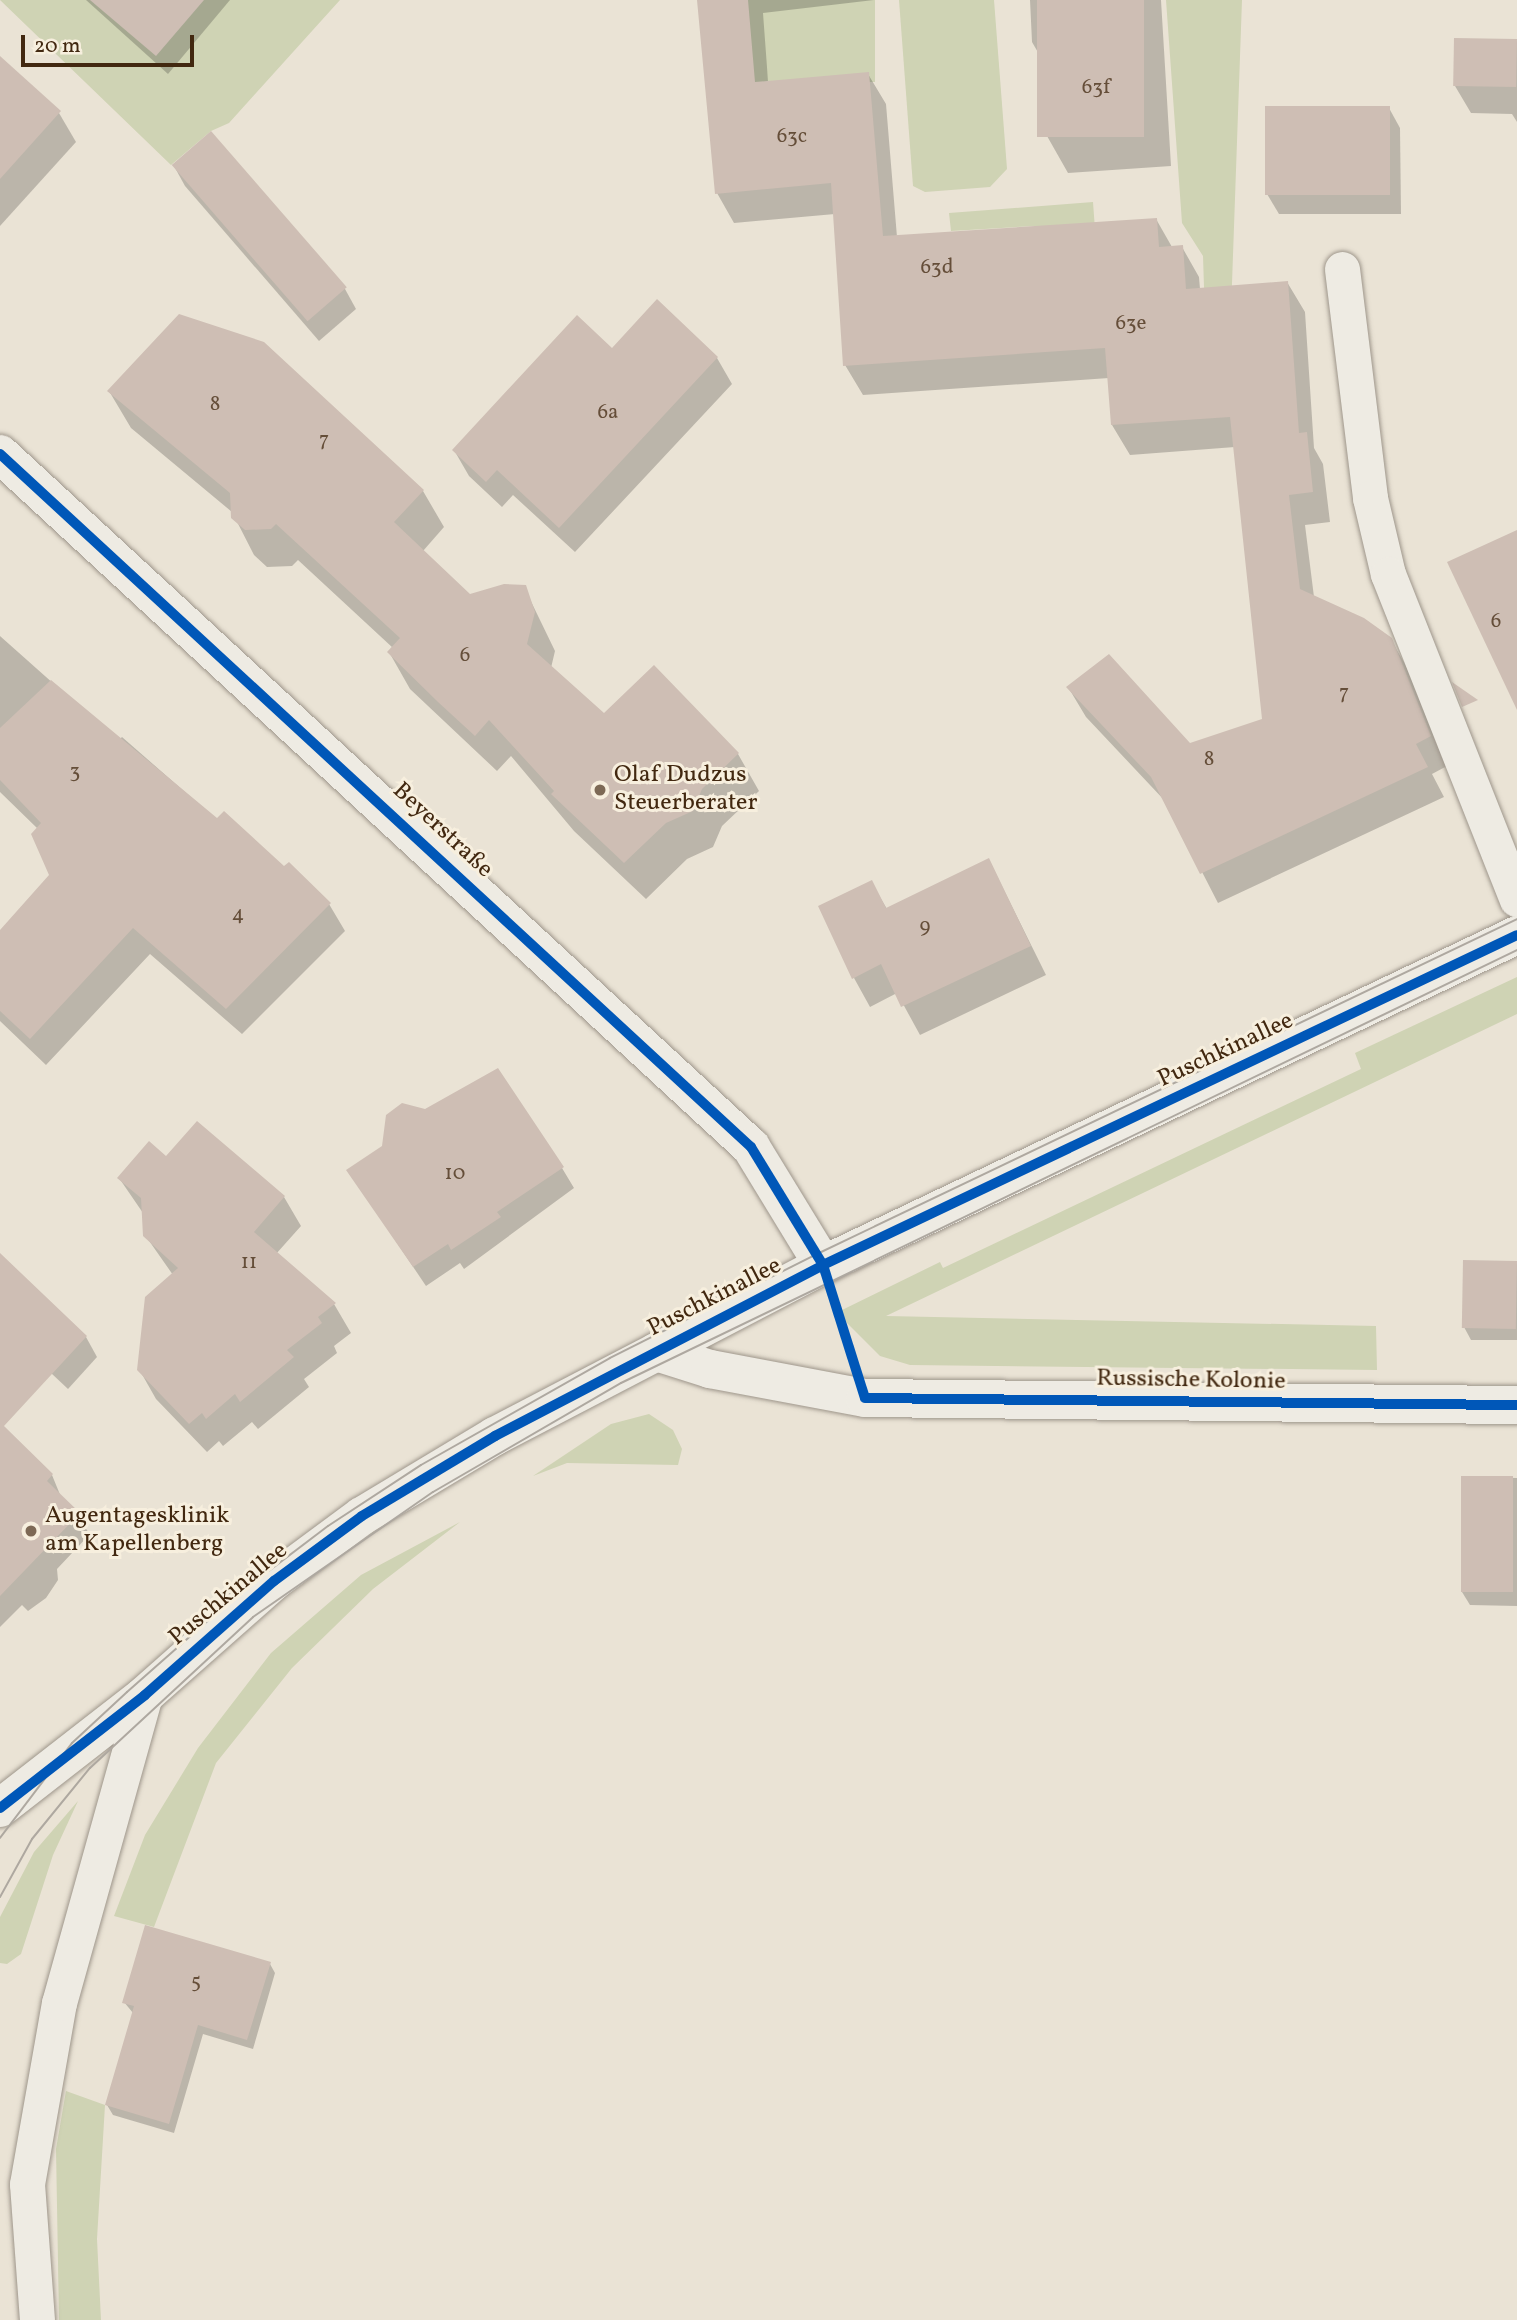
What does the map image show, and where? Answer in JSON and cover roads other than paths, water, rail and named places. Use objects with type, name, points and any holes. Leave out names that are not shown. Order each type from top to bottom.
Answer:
[{"type":"street","name":"Beyerstraße","points":[[0,454],[751,1147],[824,1265]]},
{"type":"street","name":"Puschkinallee","points":[[0,1808],[145,1695],[274,1581],[362,1516],[495,1437],[824,1265],[1517,935]]},
{"type":"street","name":"Russische Kolonie","points":[[656,1352],[710,1369],[864,1398],[1517,1405]]},
{"type":"lane","points":[[1342,269],[1370,498],[1388,574],[1517,900]]},
{"type":"lane","points":[[37,2320],[27,2184],[59,2003],[145,1695]]},
{"type":"tram line","points":[[0,1838],[72,1743],[127,1692],[237,1595],[328,1526],[421,1465],[610,1358],[817,1254],[1517,919]]},
{"type":"tram line","points":[[0,1897],[32,1839],[90,1768],[253,1617],[433,1492],[621,1383],[1517,950]]},
{"type":"place","name":"Olaf Dudzus Steuerberater","points":[[600,790]]},
{"type":"place","name":"Augentagesklinik am Kapellenberg","points":[[31,1531]]}]
